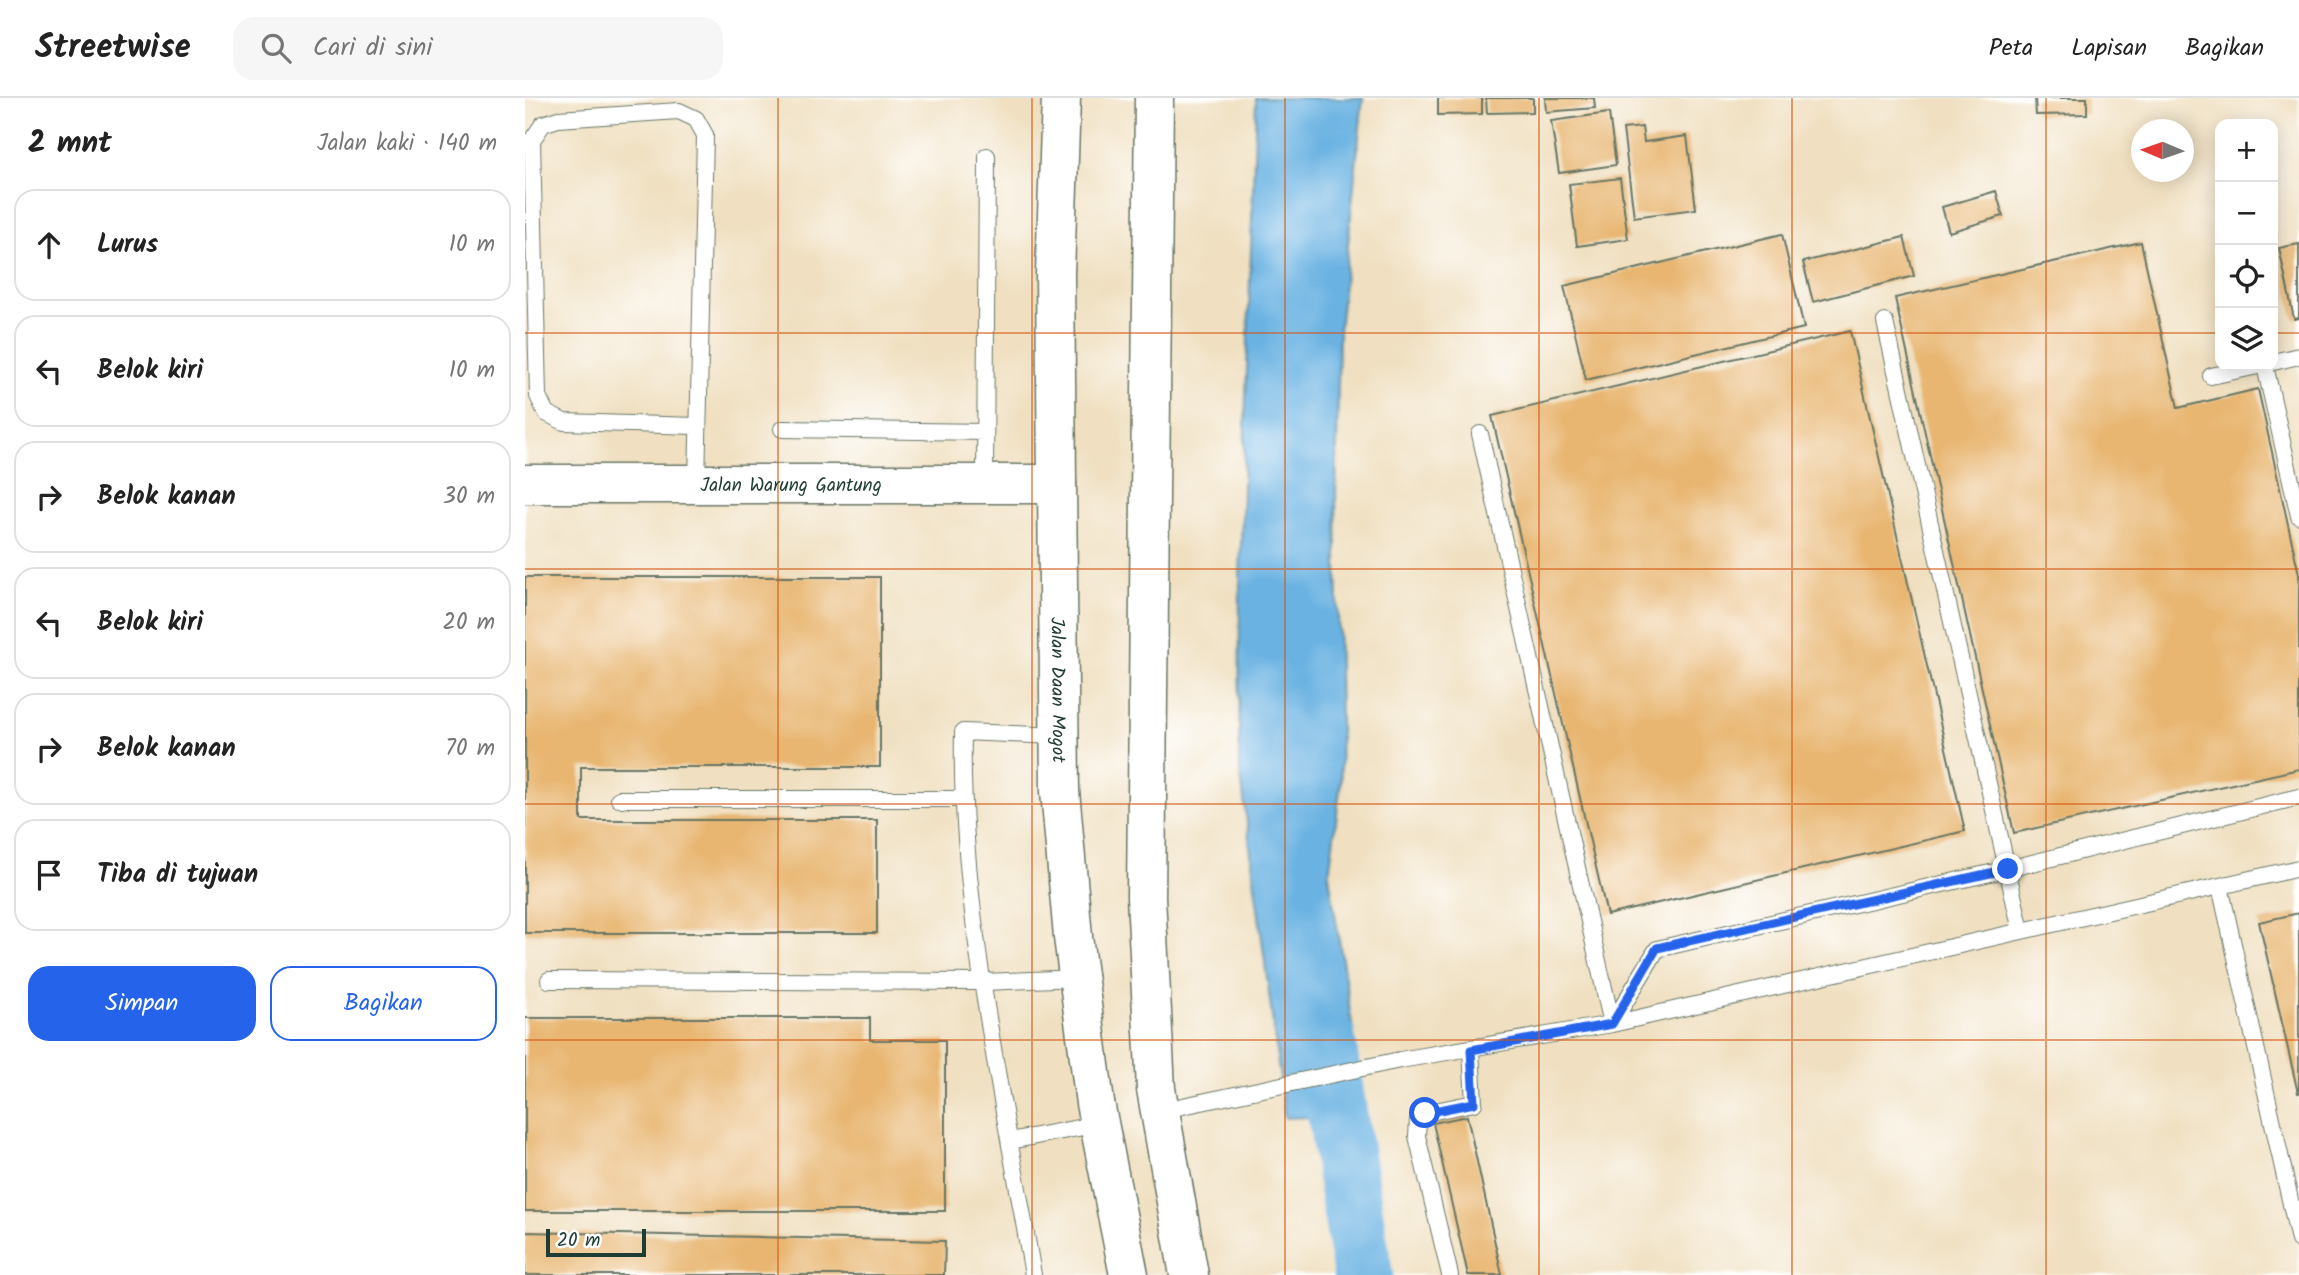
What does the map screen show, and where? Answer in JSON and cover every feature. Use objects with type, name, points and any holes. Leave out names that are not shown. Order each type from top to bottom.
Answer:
[{"type":"main road","name":"Jalan Daan Mogot","points":[[1061,98],[1055,274],[1060,791],[1078,978],[1099,1124],[1129,1275]]},
{"type":"main road","points":[[1154,98],[1146,897],[1149,999],[1159,1111],[1189,1275]]},
{"type":"main road","name":"Jalan Warung Gantung","points":[[525,484],[1058,484]]},
{"type":"lane","points":[[696,426],[564,422],[546,414],[538,396],[532,140],[543,124],[558,119],[679,111],[696,119],[705,135],[696,426],[697,483]]},
{"type":"lane","points":[[985,482],[987,156]]},
{"type":"lane","points":[[1885,322],[2021,931]]},
{"type":"lane","points":[[2278,361],[2299,356]]},
{"type":"lane","points":[[2211,376],[2234,371]]},
{"type":"lane","points":[[2267,371],[2299,516]]},
{"type":"lane","points":[[782,429],[985,432]]},
{"type":"lane","points":[[1480,435],[1612,1024]]},
{"type":"lane","points":[[1033,1275],[984,982],[961,799],[963,732],[1060,736]]},
{"type":"lane","points":[[1612,1024],[1657,948],[2008,869],[2299,797]]},
{"type":"lane","points":[[619,799],[961,799]]},
{"type":"lane","points":[[1159,1111],[1381,1064],[1612,1024],[2299,868]]},
{"type":"lane","points":[[2220,886],[2299,1240]]},
{"type":"lane","points":[[549,981],[984,982],[1078,978]]},
{"type":"lane","points":[[1450,1275],[1417,1136],[1418,1120],[1425,1113],[1474,1103],[1471,1050]]},
{"type":"lane","points":[[1010,1141],[1099,1124]]},
{"type":"water","points":[[1256,98],[1363,98],[1339,331],[1336,498],[1341,782],[1329,875],[1366,1115],[1285,1118],[1239,761],[1240,577]]},
{"type":"building","points":[[1438,98],[1482,98],[1482,114],[1438,115]]},
{"type":"building","points":[[1486,98],[1533,98],[1533,112],[1487,113]]},
{"type":"building","points":[[1545,98],[1594,98],[1595,108],[1546,112]]},
{"type":"building","points":[[2035,98],[2087,98],[2087,114],[2036,115]]},
{"type":"building","points":[[1609,113],[1616,165],[1559,173],[1551,121]]},
{"type":"building","points":[[1642,127],[1644,142],[1687,136],[1696,209],[1634,217],[1623,129]]},
{"type":"building","points":[[1620,178],[1628,239],[1577,246],[1569,184]]},
{"type":"building","points":[[1996,191],[2003,216],[1949,232],[1942,207]]},
{"type":"building","points":[[1782,234],[1804,328],[1586,380],[1564,286]]},
{"type":"building","points":[[1904,237],[1914,276],[1813,302],[1803,262]]},
{"type":"building","points":[[2141,242],[2178,408],[2258,389],[2299,574],[2299,769],[2014,833],[1895,298]]},
{"type":"building","points":[[2299,244],[2299,318],[2294,319],[2279,248]]},
{"type":"building","points":[[1850,331],[1965,831],[1607,915],[1492,416]]},
{"type":"building","points":[[525,577],[880,577],[880,767],[581,767],[581,820],[877,820],[877,933],[525,933]]},
{"type":"building","points":[[2299,913],[2299,1093],[2298,1093],[2259,922]]},
{"type":"building","points":[[525,1018],[870,1018],[870,1040],[945,1040],[945,1211],[525,1211]]},
{"type":"building","points":[[1467,1116],[1502,1275],[1468,1275],[1433,1123]]},
{"type":"building","points":[[525,1232],[945,1241],[944,1275],[525,1275]]},
{"type":"waterway","points":[[1325,1037],[1363,1275]]},
{"type":"route","points":[[1425,1113],[1474,1103],[1471,1050],[1612,1024],[1657,948],[2008,869]]}]
